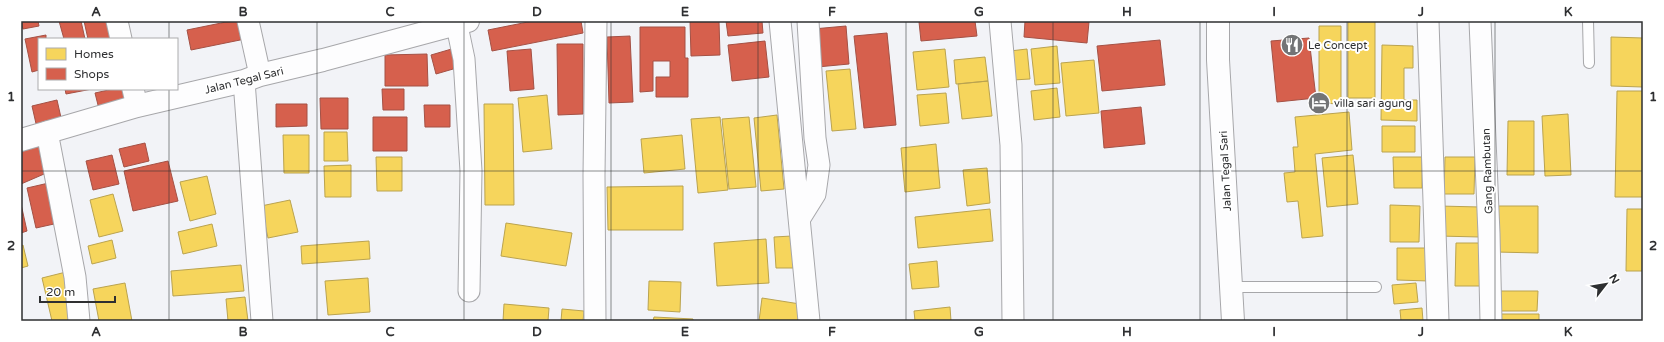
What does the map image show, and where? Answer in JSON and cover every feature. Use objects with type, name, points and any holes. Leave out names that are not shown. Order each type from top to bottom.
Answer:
[{"type":"street","points":[[117,21],[121,38]]},
{"type":"street","points":[[248,21],[252,78],[262,321]]},
{"type":"street","points":[[595,321],[594,197],[596,21]]},
{"type":"street","points":[[780,21],[809,321]]},
{"type":"street","points":[[800,218],[815,194],[819,165],[815,138],[808,21]]},
{"type":"street","points":[[1000,21],[1011,145],[1014,321]]},
{"type":"street","name":"Jalan Tegal Sari","points":[[1218,21],[1218,60],[1233,321]]},
{"type":"street","points":[[1428,21],[1438,321]]},
{"type":"street","name":"Gang Rambutan","points":[[1480,21],[1491,321]]},
{"type":"street","points":[[460,22],[464,59],[471,171],[469,291]]},
{"type":"street","name":"Jalan Tegal Sari","points":[[21,140],[47,132],[135,97],[252,78],[460,22]]},
{"type":"street","points":[[47,132],[76,276],[80,321]]},
{"type":"lane","points":[[1588,21],[1589,63]]},
{"type":"lane","points":[[1232,287],[1376,287]]},
{"type":"building: Homes","points":[[1348,21],[1375,21],[1375,98],[1348,98]]},
{"type":"building: Homes","points":[[1319,26],[1341,26],[1341,104],[1319,103]]},
{"type":"building: Homes","points":[[1611,37],[1643,38],[1643,87],[1611,86]]},
{"type":"building: Homes","points":[[1382,45],[1413,46],[1413,68],[1404,68],[1404,100],[1417,100],[1417,121],[1381,120]]},
{"type":"building: Homes","points":[[1057,46],[1060,83],[1035,85],[1031,49]]},
{"type":"building: Homes","points":[[945,49],[949,87],[917,90],[913,52]]},
{"type":"building: Homes","points":[[1027,49],[1030,79],[1013,80],[1010,51]]},
{"type":"building: Homes","points":[[985,57],[988,81],[956,84],[954,60]]},
{"type":"building: Homes","points":[[1094,60],[1099,113],[1066,116],[1061,63]]},
{"type":"building: Homes","points":[[850,69],[856,129],[832,131],[826,71]]},
{"type":"building: Homes","points":[[988,81],[992,116],[962,119],[958,84]]},
{"type":"building: Homes","points":[[1057,88],[1060,117],[1034,120],[1031,91]]},
{"type":"building: Homes","points":[[1617,91],[1643,91],[1643,197],[1615,197]]},
{"type":"building: Homes","points":[[946,93],[949,123],[920,126],[917,95]]},
{"type":"building: Homes","points":[[547,95],[552,149],[523,152],[518,98]]},
{"type":"building: Homes","points":[[484,104],[513,104],[514,205],[485,205]]},
{"type":"building: Homes","points":[[1349,112],[1352,150],[1315,154],[1323,236],[1302,238],[1298,201],[1287,202],[1284,173],[1295,172],[1293,147],[1298,147],[1295,117]]},
{"type":"building: Homes","points":[[1568,114],[1571,175],[1545,176],[1542,116]]},
{"type":"building: Homes","points":[[777,115],[784,189],[761,191],[754,118]]},
{"type":"building: Homes","points":[[720,117],[728,190],[698,193],[691,119]]},
{"type":"building: Homes","points":[[749,117],[756,187],[729,189],[722,119]]},
{"type":"building: Homes","points":[[1508,121],[1534,121],[1534,175],[1507,175]]},
{"type":"building: Homes","points":[[1382,126],[1415,126],[1415,152],[1382,152]]},
{"type":"building: Homes","points":[[324,132],[347,132],[348,161],[324,161]]},
{"type":"building: Homes","points":[[283,135],[309,135],[309,173],[284,173]]},
{"type":"building: Homes","points":[[682,135],[685,169],[644,173],[641,139]]},
{"type":"building: Homes","points":[[936,144],[940,188],[905,192],[901,148]]},
{"type":"building: Homes","points":[[1353,155],[1358,204],[1327,207],[1322,158]]},
{"type":"building: Homes","points":[[376,157],[402,157],[402,191],[377,191]]},
{"type":"building: Homes","points":[[1393,157],[1422,157],[1422,188],[1394,188]]},
{"type":"building: Homes","points":[[1445,157],[1475,157],[1474,194],[1444,194]]},
{"type":"building: Homes","points":[[351,165],[351,197],[325,197],[324,166]]},
{"type":"building: Homes","points":[[987,168],[990,203],[967,206],[963,170]]},
{"type":"building: Homes","points":[[207,176],[216,214],[190,221],[180,182]]},
{"type":"building: Homes","points":[[683,186],[683,230],[608,230],[607,187]]},
{"type":"building: Homes","points":[[113,194],[123,231],[99,237],[90,200]]},
{"type":"building: Homes","points":[[290,200],[298,232],[268,238],[261,206]]},
{"type":"building: Homes","points":[[1390,205],[1420,206],[1419,242],[1390,242]]},
{"type":"building: Homes","points":[[1439,206],[1480,207],[1480,237],[1438,236]]},
{"type":"building: Homes","points":[[1496,206],[1538,206],[1538,253],[1496,252]]},
{"type":"building: Homes","points":[[990,209],[993,241],[918,248],[915,217]]},
{"type":"building: Homes","points":[[1627,209],[1643,209],[1643,271],[1626,271]]},
{"type":"building: Homes","points":[[506,223],[572,233],[566,266],[501,256]]},
{"type":"building: Homes","points":[[212,224],[217,246],[183,254],[178,232]]},
{"type":"building: Homes","points":[[792,236],[793,268],[776,268],[774,237]]},
{"type":"building: Homes","points":[[766,239],[769,283],[717,286],[714,243]]},
{"type":"building: Homes","points":[[112,240],[116,258],[92,264],[88,246]]},
{"type":"building: Homes","points":[[369,241],[370,259],[302,264],[301,246]]},
{"type":"building: Homes","points":[[1456,243],[1482,243],[1481,286],[1455,286]]},
{"type":"building: Homes","points":[[23,245],[28,266],[21,268],[21,246]]},
{"type":"building: Homes","points":[[1397,248],[1429,248],[1429,281],[1397,280]]},
{"type":"building: Homes","points":[[937,261],[939,287],[912,289],[909,264]]},
{"type":"building: Homes","points":[[241,265],[244,291],[173,296],[171,271]]},
{"type":"building: Homes","points":[[66,272],[78,321],[52,321],[42,278]]},
{"type":"building: Homes","points":[[368,278],[370,312],[328,315],[325,281]]},
{"type":"building: Homes","points":[[649,281],[681,282],[680,312],[648,310]]},
{"type":"building: Homes","points":[[125,283],[132,321],[99,321],[93,289]]},
{"type":"building: Homes","points":[[1416,283],[1418,302],[1394,304],[1392,285]]},
{"type":"building: Homes","points":[[1495,291],[1538,291],[1537,311],[1495,311]]},
{"type":"building: Homes","points":[[245,297],[248,321],[228,321],[226,299]]},
{"type":"building: Homes","points":[[762,298],[800,304],[798,321],[759,321]]},
{"type":"building: Homes","points":[[504,304],[549,308],[548,321],[503,321]]},
{"type":"building: Homes","points":[[950,307],[951,321],[915,321],[914,311]]},
{"type":"building: Homes","points":[[1422,308],[1423,321],[1401,321],[1400,310]]},
{"type":"building: Homes","points":[[562,309],[584,311],[583,321],[561,321]]},
{"type":"building: Homes","points":[[1494,314],[1539,314],[1539,321],[1494,321]]},
{"type":"building: Homes","points":[[654,317],[693,319],[693,321],[653,321]]},
{"type":"building: Shops","points":[[21,21],[38,21],[39,26],[23,29]]},
{"type":"building: Shops","points":[[59,21],[81,21],[85,38],[64,38]]},
{"type":"building: Shops","points":[[84,21],[112,21],[116,38],[88,38]]},
{"type":"building: Shops","points":[[231,21],[241,21],[245,39],[191,50],[187,30]]},
{"type":"building: Shops","points":[[533,21],[581,21],[583,33],[492,51],[488,30]]},
{"type":"building: Shops","points":[[690,21],[719,21],[720,55],[691,56]]},
{"type":"building: Shops","points":[[726,21],[762,21],[763,33],[728,36]]},
{"type":"building: Shops","points":[[975,21],[977,36],[921,41],[919,22]]},
{"type":"building: Shops","points":[[1025,21],[1089,22],[1087,43],[1024,37]]},
{"type":"building: Shops","points":[[846,26],[849,64],[817,67],[813,29]]},
{"type":"building: Shops","points":[[640,27],[685,27],[685,58],[688,58],[688,97],[656,97],[656,77],[670,77],[670,61],[653,61],[653,91],[640,92]]},
{"type":"building: Shops","points":[[887,33],[896,125],[864,128],[854,36]]},
{"type":"building: Shops","points":[[46,35],[46,38],[38,38],[38,70],[32,72],[25,39]]},
{"type":"building: Shops","points":[[630,36],[633,102],[609,103],[607,37]]},
{"type":"building: Shops","points":[[1309,38],[1316,98],[1277,102],[1271,41]]},
{"type":"building: Shops","points":[[1160,40],[1165,85],[1102,91],[1097,46]]},
{"type":"building: Shops","points":[[765,41],[769,77],[732,81],[728,45]]},
{"type":"building: Shops","points":[[557,44],[583,44],[583,114],[558,115]]},
{"type":"building: Shops","points":[[455,48],[460,67],[436,74],[431,55]]},
{"type":"building: Shops","points":[[531,49],[534,89],[510,91],[507,51]]},
{"type":"building: Shops","points":[[427,54],[428,86],[385,86],[385,55]]},
{"type":"building: Shops","points":[[382,89],[404,89],[404,110],[383,110]]},
{"type":"building: Shops","points":[[65,90],[87,90],[66,94]]},
{"type":"building: Shops","points":[[108,90],[124,90],[129,107],[100,113],[95,93]]},
{"type":"building: Shops","points":[[320,98],[348,98],[348,129],[321,129]]},
{"type":"building: Shops","points":[[57,100],[62,122],[37,128],[32,106]]},
{"type":"building: Shops","points":[[276,104],[307,104],[307,126],[276,127]]},
{"type":"building: Shops","points":[[424,105],[450,105],[450,127],[425,127]]},
{"type":"building: Shops","points":[[1141,107],[1145,144],[1104,148],[1101,111]]},
{"type":"building: Shops","points":[[373,117],[407,117],[407,151],[373,151]]},
{"type":"building: Shops","points":[[39,140],[51,171],[21,184],[21,148]]},
{"type":"building: Shops","points":[[145,143],[149,161],[124,167],[119,149]]},
{"type":"building: Shops","points":[[112,155],[119,184],[93,190],[86,161]]},
{"type":"building: Shops","points":[[168,161],[178,201],[133,211],[124,171]]},
{"type":"building: Shops","points":[[53,182],[63,222],[36,228],[27,188]]},
{"type":"building: Shops","points":[[21,204],[27,231],[21,233]]},
{"type":"place","name":"Le Concept","points":[[1292,45]]},
{"type":"place","name":"villa sari agung","points":[[1319,103]]}]
